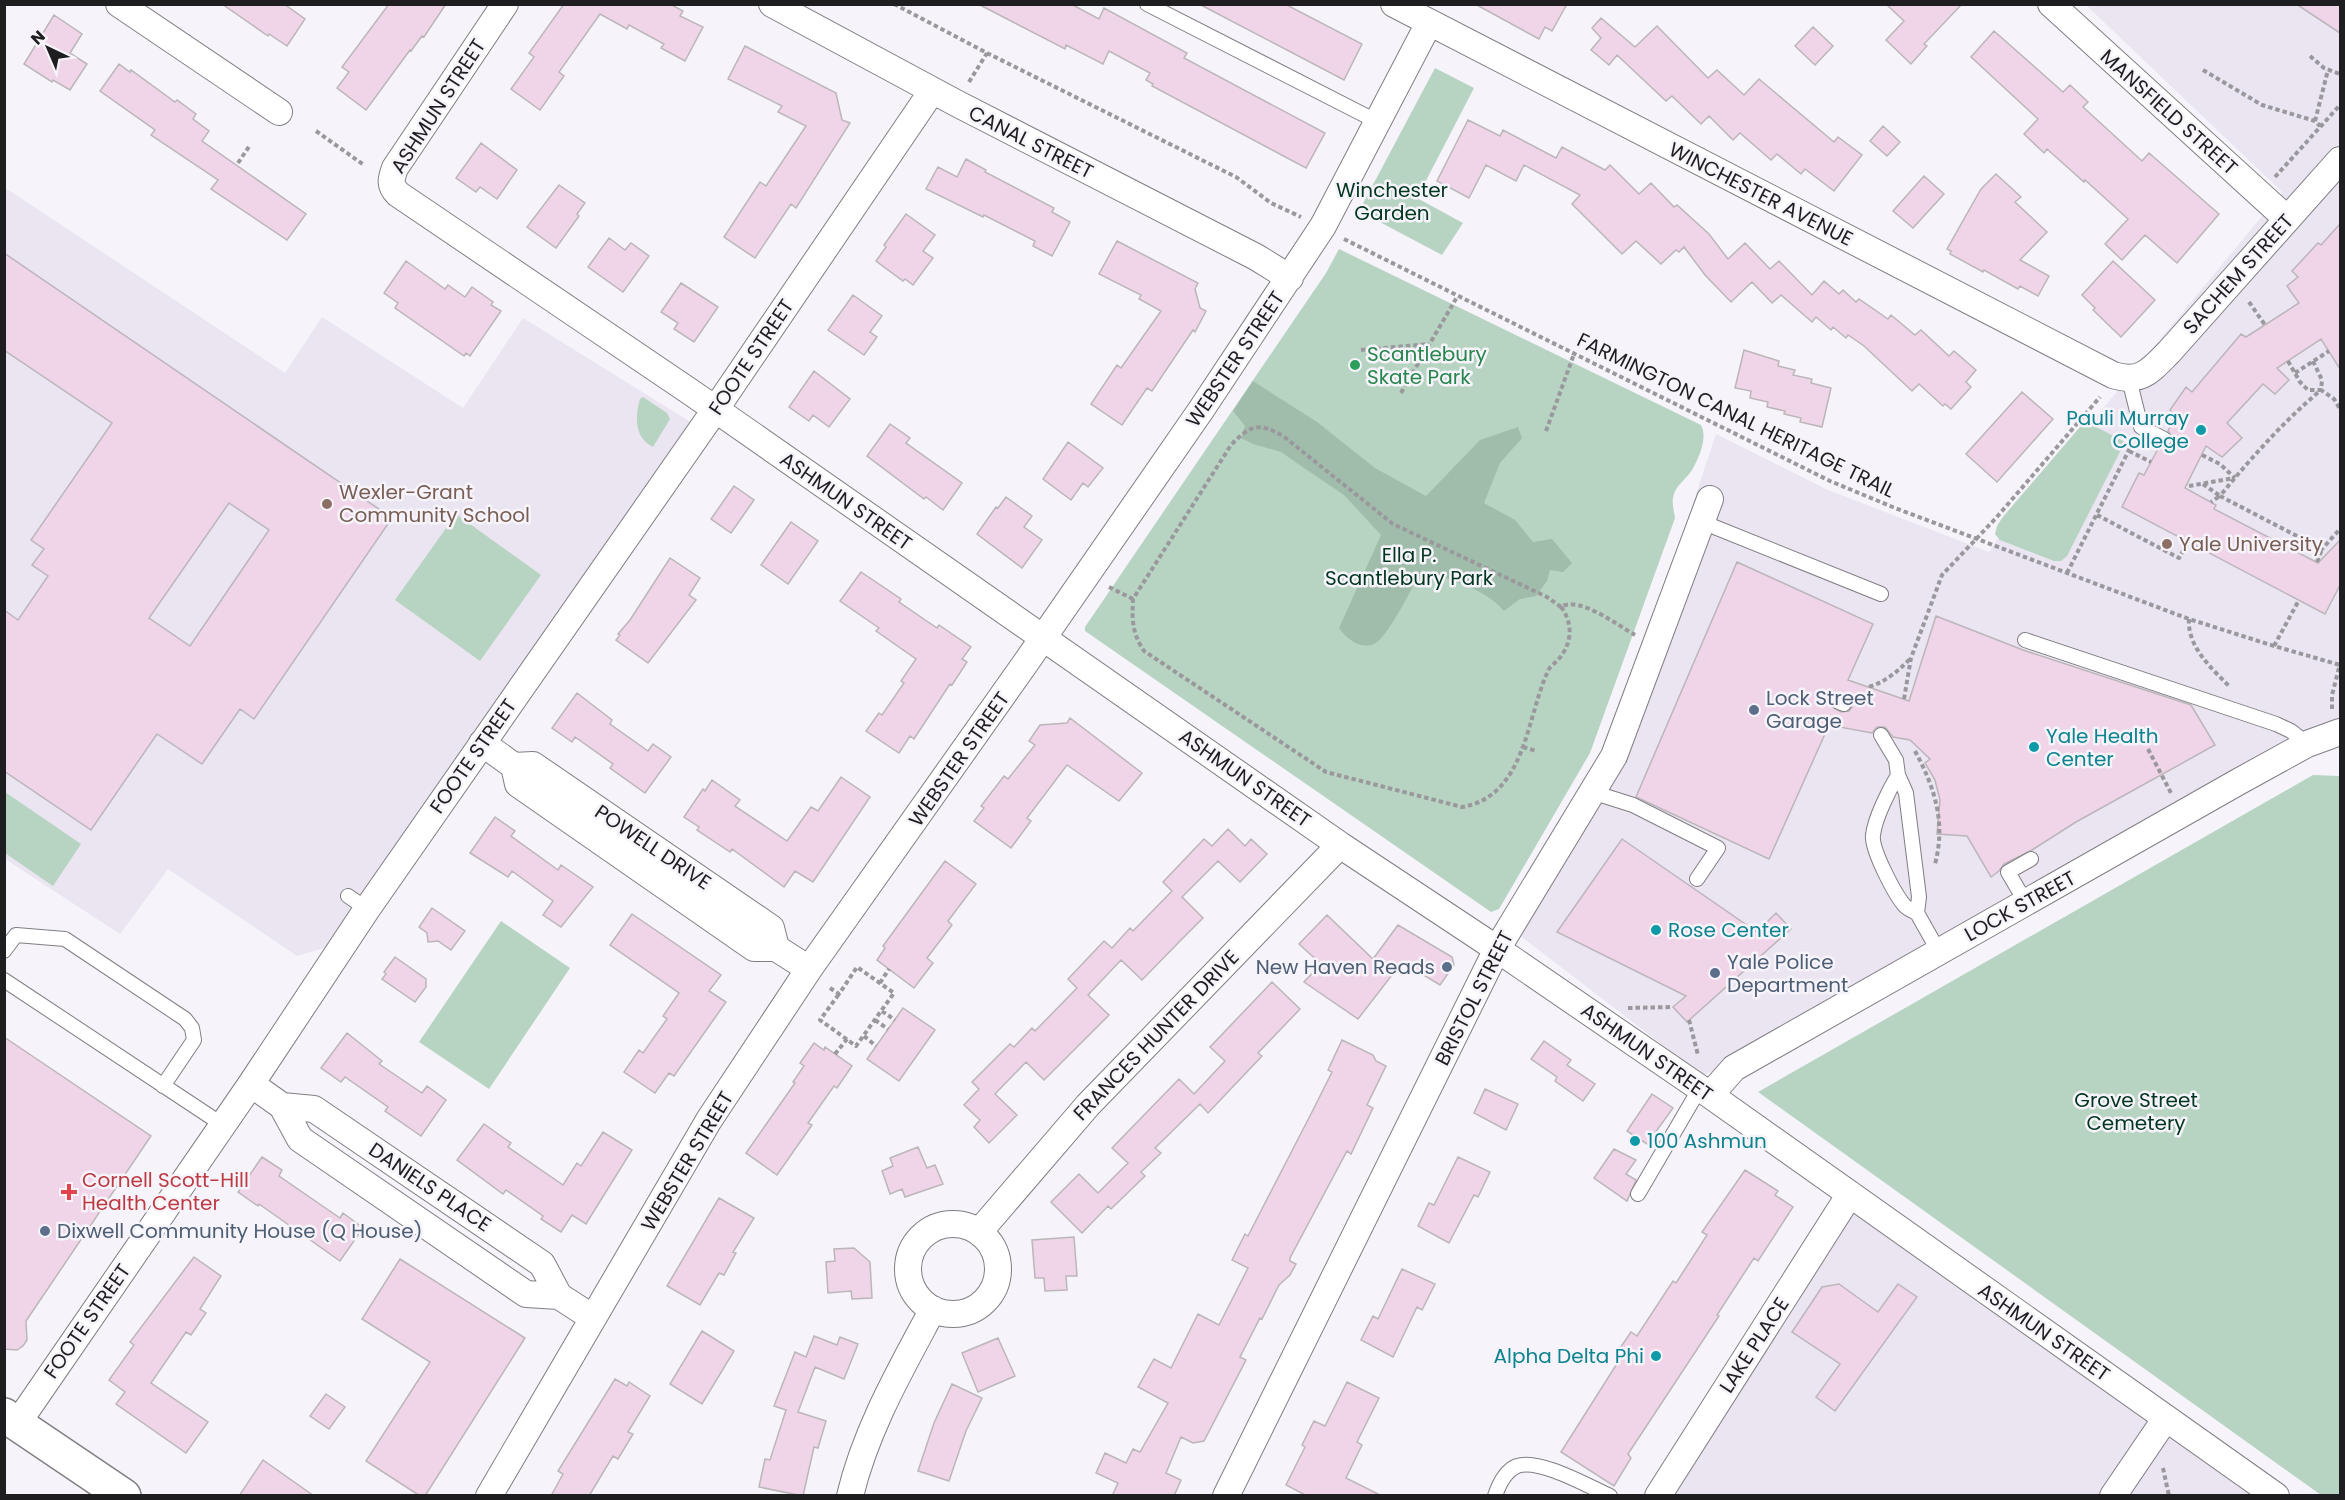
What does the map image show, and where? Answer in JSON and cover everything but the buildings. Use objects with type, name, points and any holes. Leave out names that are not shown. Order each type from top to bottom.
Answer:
[{"type":"main road","points":[[10,1419],[124,1496]]},
{"type":"street","points":[[119,4],[279,112]]},
{"type":"street","name":"ASHMUN STREET","points":[[505,4],[394,168],[391,180],[393,189],[1044,637],[1340,845],[1497,949],[1705,1092],[2276,1496]]},
{"type":"street","name":"CANAL STREET","points":[[772,4],[932,91],[1256,257],[1290,278]]},
{"type":"street","name":"WINCHESTER AVENUE","points":[[1394,4],[2113,375],[2129,379]]},
{"type":"street","name":"MANSFIELD STREET","points":[[2051,4],[2287,219]]},
{"type":"street","name":"WEBSTER STREET","points":[[489,1496],[709,1120],[809,969],[921,814],[1290,278],[1323,226],[1429,23]]},
{"type":"street","name":"FOOTE STREET","points":[[10,1419],[251,1084],[357,903],[482,743],[715,410],[932,91]]},
{"type":"street","name":"SACHEM STREET","points":[[2129,379],[2145,374],[2169,352],[2340,160]]},
{"type":"street","name":"BRISTOL STREET","points":[[1226,1496],[1497,949],[1614,756],[1706,510]]},
{"type":"street","name":"LOCK STREET","points":[[1705,1092],[1734,1068],[2338,726]]},
{"type":"street","name":"POWELL DRIVE","points":[[482,743],[514,766],[518,784],[754,948],[776,948],[809,969]]},
{"type":"street","name":"FRANCES HUNTER DRIVE","points":[[979,1232],[1088,1105],[1340,845]]},
{"type":"street","name":"DANIELS PLACE","points":[[251,1084],[282,1106],[300,1139],[526,1294],[559,1296],[593,1318]]},
{"type":"street","name":"LAKE PLACE","points":[[1658,1496],[1850,1194]]},
{"type":"street","points":[[951,1224],[967,1226],[979,1232],[990,1243],[997,1257],[998,1272],[994,1287],[985,1301],[963,1312],[948,1314],[933,1309],[920,1299],[911,1286],[908,1271],[913,1248],[923,1236],[936,1227],[951,1224]]},
{"type":"street","points":[[850,1496],[857,1466],[879,1412],[933,1309]]},
{"type":"street","points":[[2113,1496],[2166,1418]]},
{"type":"lane","points":[[1147,4],[1378,122]]},
{"type":"lane","points":[[2129,379],[2141,427],[2163,439]]},
{"type":"lane","points":[[1706,510],[1881,594]]},
{"type":"lane","points":[[2025,640],[2276,724],[2291,731],[2307,744]]},
{"type":"lane","points":[[1881,735],[1896,760],[1898,775],[1906,794],[1919,897],[1917,913]]},
{"type":"lane","points":[[1898,775],[1887,793],[1873,835],[1875,849],[1895,890],[1906,907],[1917,913],[1939,952]]},
{"type":"lane","points":[[1592,792],[1634,805],[1718,848],[1697,879]]},
{"type":"lane","points":[[2026,903],[2008,872],[2031,859]]},
{"type":"lane","points":[[4,951],[16,934],[65,939],[186,1019],[192,1028],[194,1040],[163,1086]]},
{"type":"lane","points":[[4,980],[223,1125]]},
{"type":"lane","points":[[1638,1194],[1705,1092]]},
{"type":"lane","points":[[1495,1496],[1501,1480],[1517,1467],[1537,1465],[1610,1496]]},
{"type":"path","points":[[894,4],[1236,177],[1271,203],[1295,216],[1309,219]]},
{"type":"path","points":[[956,103],[987,53]]},
{"type":"path","points":[[2310,56],[2328,70],[2340,74]]},
{"type":"path","points":[[2203,70],[2262,105],[2315,121],[2320,126]]},
{"type":"path","points":[[2315,121],[2328,70]]},
{"type":"path","points":[[2277,174],[2340,105]]},
{"type":"path","points":[[316,131],[364,165]]},
{"type":"path","points":[[238,163],[250,145]]},
{"type":"path","name":"FARMINGTON CANAL HERITAGE TRAIL","points":[[1342,237],[1457,297],[1830,481],[1894,508],[2189,619],[2340,664]]},
{"type":"path","points":[[1401,393],[1457,297]]},
{"type":"path","points":[[2249,302],[2265,325]]},
{"type":"path","points":[[1361,350],[1429,344]]},
{"type":"path","points":[[2295,373],[2329,351]]},
{"type":"path","points":[[1546,431],[1574,354]]},
{"type":"path","points":[[2288,361],[2308,390],[2321,390],[2334,399],[2340,410]]},
{"type":"path","points":[[2211,502],[2220,496],[2305,403],[2321,390],[2322,381],[2313,361]]},
{"type":"path","points":[[1904,699],[1911,658],[1942,575],[2100,396]]},
{"type":"path","points":[[1264,427],[1283,436],[1393,524],[1547,597],[1567,614],[1570,639],[1566,650],[1549,668],[1515,765],[1494,792],[1474,805],[1462,807],[1326,772],[1144,651],[1135,637],[1132,622],[1133,599],[1231,445],[1251,428],[1264,427]]},
{"type":"path","points":[[2067,573],[2141,427]]},
{"type":"path","points":[[2129,451],[2151,462]]},
{"type":"path","points":[[2202,455],[2220,464],[2235,478]]},
{"type":"path","points":[[2189,486],[2235,478]]},
{"type":"path","points":[[2203,483],[2220,496],[2322,549]]},
{"type":"path","points":[[2097,515],[2179,558],[2188,542]]},
{"type":"path","points":[[2317,562],[2322,549],[2340,529]]},
{"type":"path","points":[[1109,587],[1133,599]]},
{"type":"path","points":[[2274,646],[2299,600]]},
{"type":"path","points":[[1561,607],[1570,603],[1580,604],[1638,637]]},
{"type":"path","points":[[2189,619],[2188,631],[2191,638],[2215,672],[2231,688]]},
{"type":"path","points":[[1869,687],[1882,683],[1898,672],[1911,658]]},
{"type":"path","points":[[2338,726],[2332,695],[2340,664]]},
{"type":"path","points":[[1523,747],[1536,751]]},
{"type":"path","points":[[2148,749],[2174,798]]},
{"type":"path","points":[[1915,752],[1937,801],[1941,829],[1940,848],[1935,866]]},
{"type":"path","points":[[857,967],[894,993],[856,1046],[820,1020],[839,994],[857,967]]},
{"type":"path","points":[[880,983],[889,969]]},
{"type":"path","points":[[830,987],[839,994]]},
{"type":"path","points":[[1618,1008],[1673,1006]]},
{"type":"path","points":[[882,1011],[895,1020]]},
{"type":"path","points":[[875,1020],[888,1029]]},
{"type":"path","points":[[1689,1020],[1700,1062]]},
{"type":"path","points":[[864,1036],[876,1046]]},
{"type":"path","points":[[836,1054],[847,1039]]},
{"type":"path","points":[[2161,1458],[2169,1496]]},
{"type":"shaded area","name":"Yale University","points":[[2086,5],[2340,5],[2340,733],[2295,752],[1703,1076],[1510,928],[1608,760],[1716,434],[1828,490],[1989,552],[2005,527],[2282,192]]},
{"type":"shaded area","name":"Wexler-Grant Community School","points":[[4,187],[285,373],[322,317],[463,408],[523,318],[702,429],[345,942],[297,956],[168,869],[120,934],[5,859]]},
{"type":"shaded area","points":[[1850,1194],[2276,1496],[1658,1496]]},
{"type":"green space","name":"Winchester Garden","points":[[1435,68],[1474,88],[1417,198],[1463,223],[1442,255],[1359,211]]},
{"type":"green space","name":"Ella P. Scantlebury Park","points":[[1339,249],[1701,425],[1703,430],[1702,448],[1697,460],[1674,493],[1675,518],[1590,753],[1499,909],[1491,912],[1085,631],[1085,627],[1326,273]]},
{"type":"green space","points":[[1253,381],[1317,422],[1375,468],[1426,496],[1480,440],[1518,427],[1522,438],[1500,463],[1484,503],[1515,520],[1533,542],[1552,539],[1572,563],[1563,572],[1550,570],[1547,581],[1536,596],[1520,599],[1504,611],[1487,596],[1477,591],[1422,570],[1393,622],[1380,640],[1369,645],[1354,642],[1339,628],[1381,535],[1344,495],[1281,452],[1241,438],[1245,426],[1233,411]]},
{"type":"green space","points":[[643,397],[667,413],[670,419],[653,447],[642,438],[637,426],[638,406]]},
{"type":"green space","points":[[2085,421],[2125,442],[2067,556],[2061,561],[2054,561],[2000,540],[1995,534],[2002,518]]},
{"type":"green space","points":[[456,514],[541,575],[480,661],[395,600]]},
{"type":"green space","name":"Grove Street Cemetery","points":[[2313,775],[2340,776],[2340,1496],[2321,1495],[1758,1092]]},
{"type":"green space","points":[[5,792],[81,844],[53,886],[5,853]]},
{"type":"green space","points":[[501,921],[570,968],[489,1089],[419,1042]]},
{"type":"place","name":"Scantlebury Skate Park","points":[[1355,365]]},
{"type":"place","name":"Pauli Murray College","points":[[2201,430]]},
{"type":"place","name":"Wexler-Grant Community School","points":[[327,504]]},
{"type":"place","name":"Yale University","points":[[2167,544]]},
{"type":"place","name":"Lock Street Garage","points":[[1754,710]]},
{"type":"place","name":"Yale Health Center","points":[[2034,747]]},
{"type":"place","name":"Rose Center","points":[[1656,930]]},
{"type":"place","name":"New Haven Reads","points":[[1447,967]]},
{"type":"place","name":"Yale Police Department","points":[[1715,973]]},
{"type":"place","name":"100 Ashmun","points":[[1635,1141]]},
{"type":"place","name":"Cornell Scott-Hill Health Center","points":[[69,1192]]},
{"type":"place","name":"Dixwell Community House (Q House)","points":[[45,1231]]},
{"type":"place","name":"Alpha Delta Phi","points":[[1656,1356]]}]
